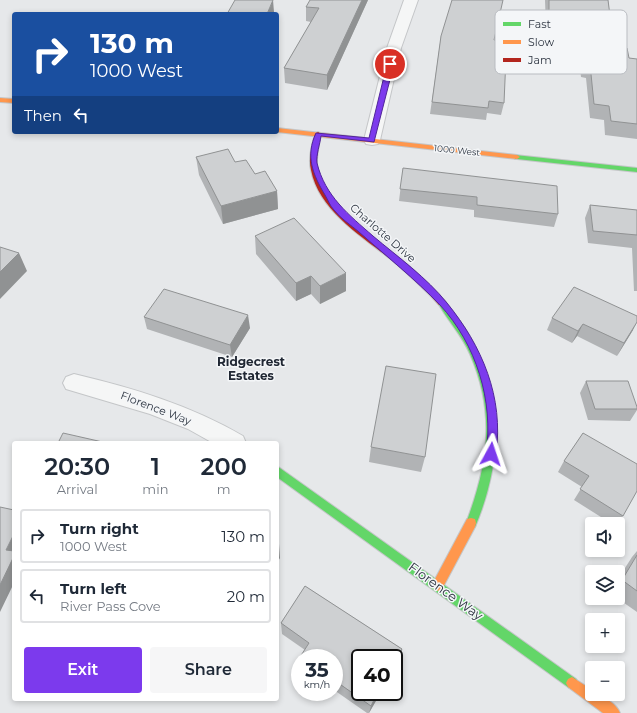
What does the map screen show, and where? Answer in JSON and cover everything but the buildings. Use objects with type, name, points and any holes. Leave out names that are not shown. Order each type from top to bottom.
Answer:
[{"type":"street","points":[[372,140],[394,48],[411,0]]},
{"type":"street","points":[[0,100],[12,101]]},
{"type":"street","name":"1000 West","points":[[279,130],[637,170]]},
{"type":"street","name":"Charlotte Drive","points":[[318,134],[313,161],[317,176],[336,208],[418,279],[444,304],[464,332],[480,361],[491,402],[493,440],[486,481],[472,522],[438,585]]},
{"type":"street","name":"Florence Way","points":[[74,383],[130,397],[182,416],[230,441]]},
{"type":"street","name":"Florence Way","points":[[279,472],[438,585],[614,713]]},
{"type":"traffic: fast","points":[[517,157],[637,170]]},
{"type":"traffic: fast","points":[[442,303],[460,328],[475,354],[485,381],[490,408],[492,437],[489,465],[482,494],[471,523]]},
{"type":"traffic: fast","points":[[279,472],[572,683]]},
{"type":"traffic: slow","points":[[0,100],[12,101]]},
{"type":"traffic: slow","points":[[279,130],[517,157]]},
{"type":"traffic: slow","points":[[438,585],[471,523]]},
{"type":"traffic: slow","points":[[572,683],[614,713]]},
{"type":"traffic: jam","points":[[318,134],[313,163],[320,187],[328,199],[349,222],[408,270],[442,303]]},
{"type":"district","name":"Ridgecrest Estates","points":[[251,368]]},
{"type":"route","points":[[390,64],[372,140],[318,134],[313,161],[317,176],[325,192],[336,208],[418,279],[444,304],[464,332],[480,361],[491,402],[493,440],[491,454]]}]
